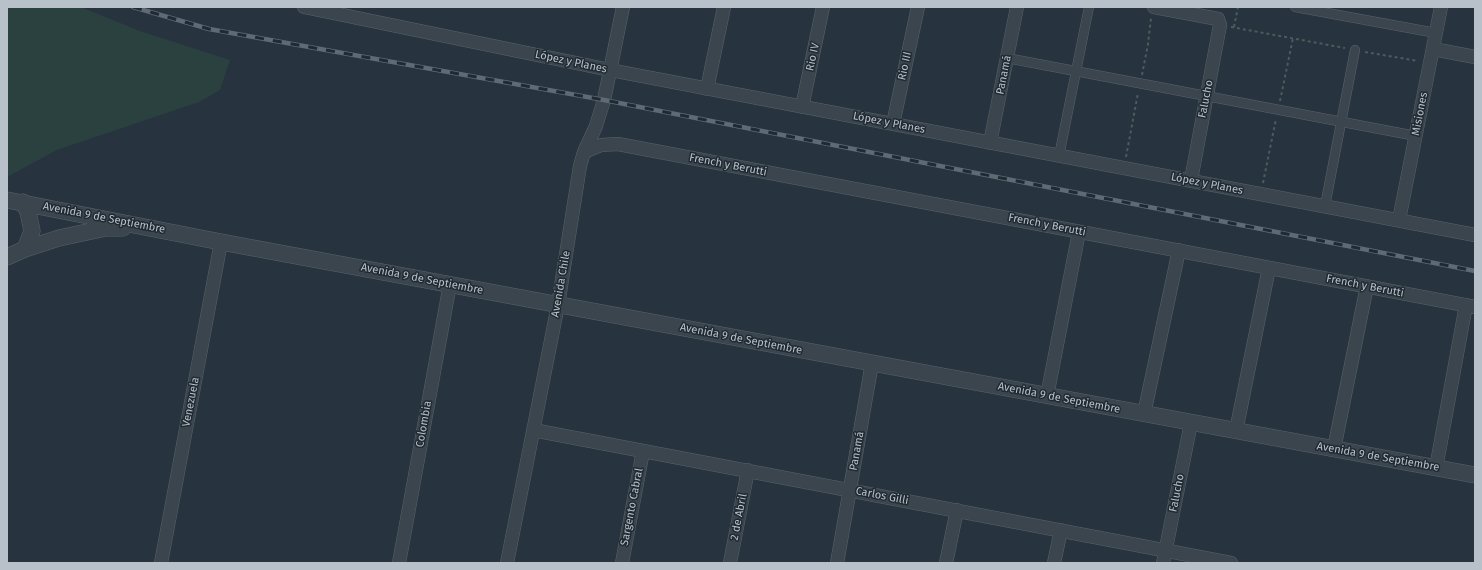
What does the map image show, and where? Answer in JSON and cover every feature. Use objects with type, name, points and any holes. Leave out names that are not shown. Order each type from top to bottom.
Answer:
[{"type":"street","name":"López y Planes","points":[[304,7],[707,89],[1475,235]]},
{"type":"street","name":"Avenida Chile","points":[[507,563],[558,304],[584,152],[596,126],[604,100],[623,7]]},
{"type":"street","points":[[707,89],[724,7]]},
{"type":"street","name":"Rio IV","points":[[802,107],[823,7]]},
{"type":"street","name":"Rio III","points":[[893,124],[918,7]]},
{"type":"street","name":"Panamá","points":[[990,143],[1017,7]]},
{"type":"street","points":[[1059,156],[1089,7]]},
{"type":"street","points":[[1154,7],[1219,22]]},
{"type":"street","points":[[1295,7],[1436,33]]},
{"type":"street","name":"Misiones","points":[[1399,220],[1441,7]]},
{"type":"street","name":"Falucho","points":[[1191,180],[1219,22]]},
{"type":"street","points":[[1433,49],[1475,57]]},
{"type":"street","points":[[1324,206],[1355,50]]},
{"type":"street","points":[[1007,58],[1416,136]]},
{"type":"street","name":"French y Berutti","points":[[596,126],[605,135],[618,144]]},
{"type":"street","name":"French y Berutti","points":[[584,152],[601,145],[618,144],[1470,306]]},
{"type":"street","points":[[15,201],[28,212],[32,231],[25,249]]},
{"type":"street","name":"Avenida 9 de Septiembre","points":[[15,201],[221,242],[1475,475]]},
{"type":"street","points":[[7,257],[25,249],[59,238],[93,230],[106,228],[150,227]]},
{"type":"street","points":[[1047,396],[1080,232]]},
{"type":"street","name":"Venezuela","points":[[161,563],[221,242]]},
{"type":"street","points":[[1144,414],[1179,250]]},
{"type":"street","points":[[1236,431],[1269,268]]},
{"type":"street","name":"Colombia","points":[[399,563],[450,284]]},
{"type":"street","points":[[1334,449],[1367,286]]},
{"type":"street","points":[[1436,468],[1470,306]]},
{"type":"street","name":"Panamá","points":[[837,563],[872,363]]},
{"type":"street","name":"Falucho","points":[[1164,557],[1191,423]]},
{"type":"street","name":"Carlos Gilli","points":[[533,430],[1061,530],[1164,557],[1231,563]]},
{"type":"street","name":"Sargento Cabral","points":[[622,563],[643,450]]},
{"type":"street","name":"2 de Abril","points":[[730,563],[748,470]]},
{"type":"street","points":[[946,563],[957,510]]},
{"type":"street","points":[[1054,563],[1061,530]]},
{"type":"path","points":[[1234,28],[1238,7]]},
{"type":"path","points":[[1219,22],[1234,28],[1430,63]]},
{"type":"green space","points":[[7,7],[81,7],[140,31],[230,60],[220,90],[199,102],[57,150],[7,177]]},
{"type":"railway","points":[[133,7],[209,29],[604,100],[1475,271]]}]
